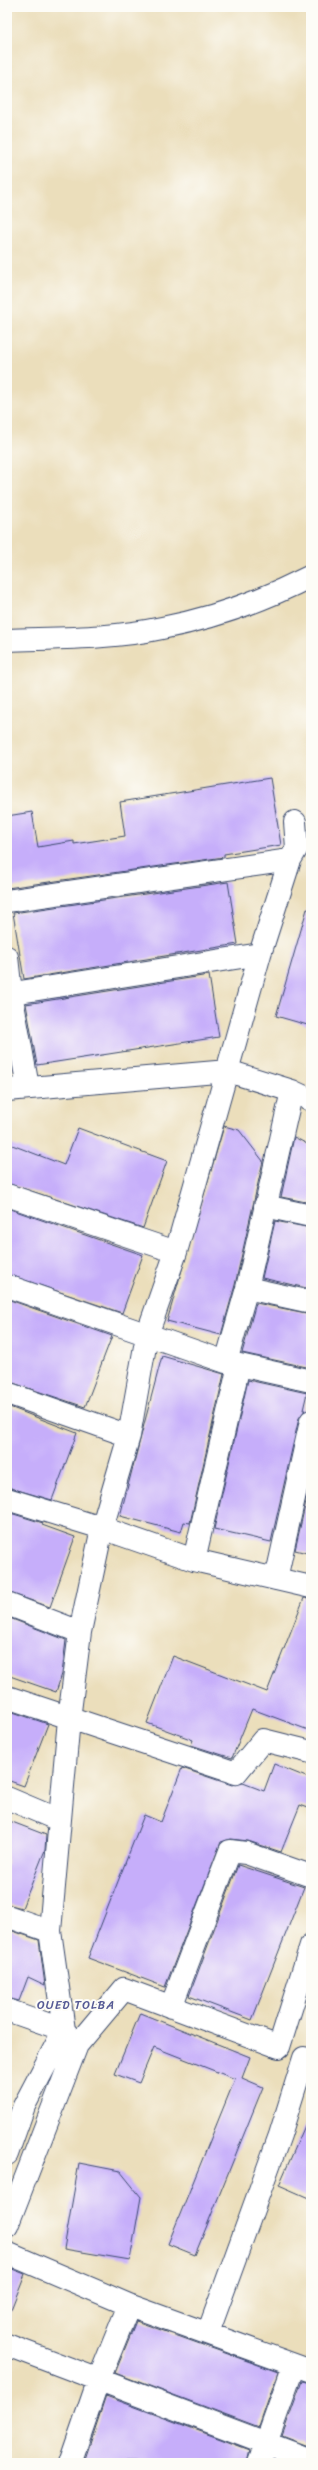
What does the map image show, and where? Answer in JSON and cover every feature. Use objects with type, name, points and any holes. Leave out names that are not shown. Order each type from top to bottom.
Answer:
[{"type":"street","points":[[7,640],[115,635],[161,629],[206,618],[250,603],[311,576]]},
{"type":"street","points":[[7,2226],[13,2194],[42,2133],[70,2038],[50,1931],[69,1719],[80,1632],[102,1528],[129,1436],[147,1335],[176,1252],[260,954],[290,860],[297,848],[295,822]]},
{"type":"street","points":[[7,901],[290,860]]},
{"type":"street","points":[[9,993],[260,954]]},
{"type":"street","points":[[7,957],[9,993],[28,1087]]},
{"type":"street","points":[[7,1090],[228,1071],[292,1091],[311,1100]]},
{"type":"street","points":[[194,1560],[247,1288],[292,1091]]},
{"type":"street","points":[[7,1195],[176,1252]]},
{"type":"street","points":[[265,1206],[311,1216]]},
{"type":"street","points":[[7,1286],[232,1364],[311,1381]]},
{"type":"street","points":[[247,1288],[311,1302]]},
{"type":"street","points":[[7,1393],[129,1436]]},
{"type":"street","points":[[276,1579],[311,1421]]},
{"type":"street","points":[[7,1499],[102,1528],[194,1560],[311,1586]]},
{"type":"street","points":[[7,1604],[80,1632]]},
{"type":"street","points":[[7,1696],[69,1719],[236,1773],[263,1740],[311,1752]]},
{"type":"street","points":[[7,1798],[59,1820]]},
{"type":"street","points":[[171,2006],[230,1851],[246,1852],[311,1876]]},
{"type":"street","points":[[7,1916],[50,1931]]},
{"type":"street","points":[[279,2047],[311,1945]]},
{"type":"street","points":[[7,2154],[16,2102],[70,2038],[124,1989],[308,2059],[208,2333]]},
{"type":"street","points":[[7,2010],[70,2038]]},
{"type":"street","points":[[16,2102],[42,2133]]},
{"type":"street","points":[[7,2253],[129,2304],[302,2368],[266,2442],[259,2463]]},
{"type":"street","points":[[70,2463],[99,2379],[129,2304]]},
{"type":"street","points":[[7,2345],[311,2460]]},
{"type":"building","points":[[270,778],[281,845],[224,854],[224,857],[7,888],[7,816],[32,812],[38,847],[74,841],[74,844],[125,836],[120,802]]},
{"type":"building","points":[[228,882],[238,944],[24,979],[13,913]]},
{"type":"building","points":[[307,909],[311,910],[311,1026],[276,1016]]},
{"type":"building","points":[[209,975],[219,1037],[37,1065],[26,1004]]},
{"type":"building","points":[[7,1041],[12,1069],[7,1070]]},
{"type":"building","points":[[224,1126],[239,1130],[263,1161],[235,1285],[221,1335],[167,1321]]},
{"type":"building","points":[[78,1128],[167,1161],[143,1228],[7,1183],[7,1143],[64,1165]]},
{"type":"building","points":[[294,1137],[311,1146],[311,1203],[281,1197]]},
{"type":"building","points":[[7,1208],[143,1255],[122,1313],[7,1274]]},
{"type":"building","points":[[275,1221],[311,1228],[311,1289],[262,1278]]},
{"type":"building","points":[[7,1299],[112,1336],[85,1407],[7,1381]]},
{"type":"building","points":[[256,1303],[311,1314],[311,1368],[242,1353]]},
{"type":"building","points":[[162,1356],[224,1374],[190,1523],[184,1522],[181,1532],[120,1516]]},
{"type":"building","points":[[248,1380],[307,1393],[303,1410],[305,1410],[299,1418],[271,1542],[214,1529]]},
{"type":"building","points":[[7,1406],[77,1433],[52,1500],[7,1487]]},
{"type":"building","points":[[311,1479],[311,1554],[295,1550]]},
{"type":"building","points":[[7,1512],[43,1523],[42,1525],[75,1537],[50,1607],[7,1592]]},
{"type":"building","points":[[304,1598],[311,1599],[311,1731],[252,1709],[232,1758],[191,1745],[193,1740],[147,1723],[173,1656],[267,1692]]},
{"type":"building","points":[[7,1617],[66,1640],[62,1674],[56,1692],[7,1675]]},
{"type":"building","points":[[7,1710],[48,1724],[24,1786],[7,1780]]},
{"type":"building","points":[[274,1764],[311,1779],[311,1809],[300,1805],[281,1852],[248,1841],[231,1839],[221,1842],[165,1987],[88,1958],[144,1815],[161,1822],[182,1768],[232,1785],[243,1783],[264,1791]]},
{"type":"building","points":[[7,1820],[46,1835],[45,1850],[22,1908],[7,1904]]},
{"type":"building","points":[[238,1865],[304,1887],[252,2020],[189,1996]]},
{"type":"building","points":[[7,1929],[39,1940],[45,1985],[28,1977],[19,2001],[7,1998]]},
{"type":"building","points":[[140,2013],[250,2057],[242,2078],[263,2087],[195,2255],[168,2244],[235,2079],[154,2047],[139,2083],[115,2074]]},
{"type":"building","points":[[311,2112],[311,2199],[279,2185]]},
{"type":"building","points":[[79,2163],[120,2171],[141,2197],[130,2260],[64,2249]]},
{"type":"building","points":[[7,2267],[25,2274],[8,2317],[7,2317]]},
{"type":"building","points":[[136,2321],[278,2372],[259,2427],[115,2373]]},
{"type":"building","points":[[302,2381],[311,2383],[311,2447],[282,2436]]},
{"type":"building","points":[[106,2396],[250,2450],[247,2463],[84,2462]]},
{"type":"district","name":"OUED TOLBA","points":[[76,2005]]}]
